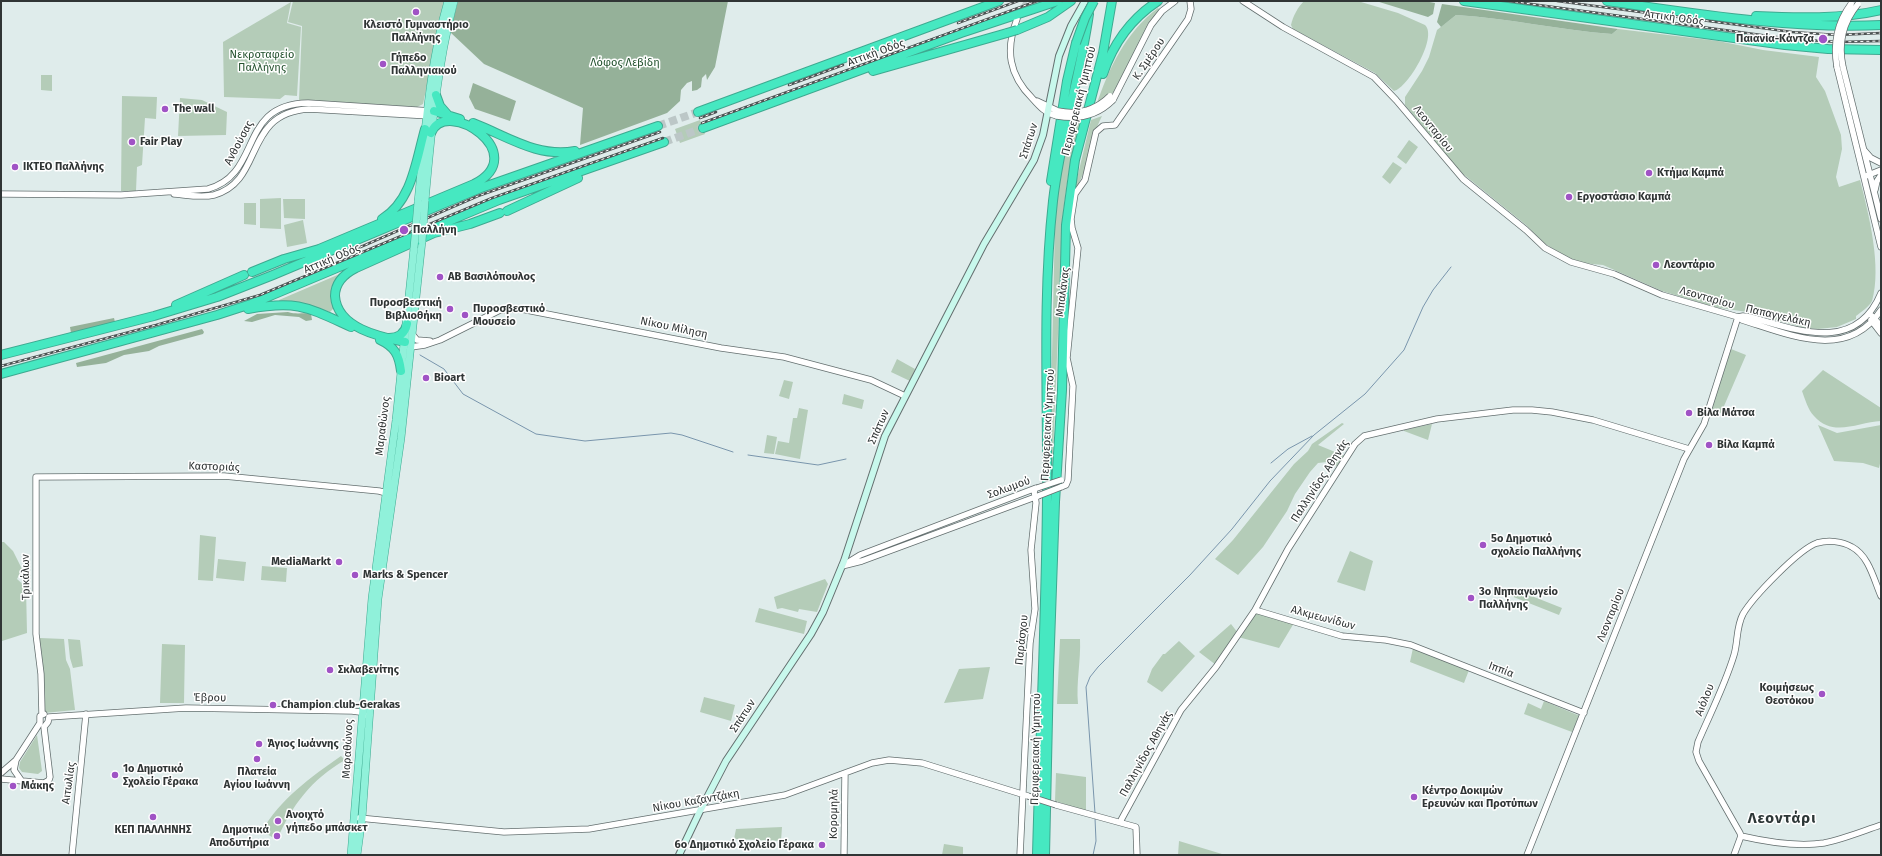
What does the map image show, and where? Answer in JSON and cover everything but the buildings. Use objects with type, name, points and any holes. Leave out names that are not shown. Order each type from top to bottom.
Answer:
[{"type":"highway","points":[[956,17],[989,1]]},
{"type":"highway","name":"Αττική Οδός","points":[[698,112],[999,1]]},
{"type":"highway","name":"Αττική Οδός","points":[[703,128],[961,33],[1058,1]]},
{"type":"highway","points":[[788,97],[874,70],[1017,30],[1048,17],[1072,1]]},
{"type":"highway","name":"Περιφερειακή Υμηττού","points":[[1037,855],[1046,533],[1047,330],[1050,243],[1053,203],[1060,152],[1087,29],[1090,1]]},
{"type":"highway","points":[[1050,243],[1049,234],[1052,167],[1066,81],[1076,43],[1085,18],[1094,1]]},
{"type":"highway","name":"Περιφερειακή Υμηττού","points":[[1045,855],[1049,672],[1055,502],[1062,390],[1065,239],[1068,204],[1075,160],[1103,53],[1112,1]]},
{"type":"highway","points":[[1075,160],[1098,86],[1113,49],[1141,13],[1158,1]]},
{"type":"highway","name":"Αττική Οδός","points":[[1464,1],[1828,49],[1881,50]]},
{"type":"highway","name":"Αττική Οδός","points":[[1607,1],[1714,16],[1806,26],[1881,25]]},
{"type":"highway","points":[[1714,16],[1834,16],[1864,14],[1881,10]]},
{"type":"highway","points":[[1828,49],[1881,55]]},
{"type":"highway","points":[[436,95],[440,106],[448,114]]},
{"type":"highway","points":[[430,113],[448,114],[478,125],[530,149],[549,152],[574,151],[626,138]]},
{"type":"highway","points":[[93,332],[173,306],[284,259],[319,250],[474,184],[490,171],[493,162],[492,149],[488,139],[479,131],[456,122],[448,121],[438,124],[428,131],[401,203],[387,216],[340,241]]},
{"type":"highway","name":"Αττική Οδός","points":[[1,355],[186,307],[240,288],[481,188],[658,126]]},
{"type":"highway","name":"Αττική Οδός","points":[[1,374],[218,315],[284,291],[499,200],[664,142],[635,156],[573,180],[504,212],[470,224],[434,233],[356,268],[344,275],[336,286],[335,292],[337,304],[342,314],[355,325],[385,340]]},
{"type":"highway","points":[[218,315],[272,305],[296,305],[323,314],[385,340],[408,345]]},
{"type":"highway","points":[[385,340],[398,336],[405,330],[407,324]]},
{"type":"highway","points":[[385,340],[398,354],[401,371]]},
{"type":"main road","name":"Μαραθώνος","points":[[357,855],[361,712],[371,605],[401,371],[412,334],[422,241],[422,202],[428,131],[439,36],[448,1]]},
{"type":"main road","name":"Μαραθώνος","points":[[430,113],[436,95],[444,44],[454,1]]},
{"type":"main road","name":"Σπάτων","points":[[679,855],[700,810],[726,761],[819,621],[844,565],[884,436],[984,244],[1029,169],[1040,145],[1059,56],[1071,26],[1085,1]]},
{"type":"main road","name":"Μαραθώνος","points":[[351,855],[359,818],[378,599],[401,438],[408,345],[407,324],[414,248],[422,202]]},
{"type":"street","points":[[1017,19],[1011,39],[1012,66],[1015,75],[1032,98],[1048,110],[1057,114],[1075,118],[1088,116],[1100,110],[1112,98],[1121,86],[1151,25],[1162,11],[1175,1]]},
{"type":"street","name":"Κ. Σμέρου","points":[[1115,125],[1188,19],[1191,13],[1190,1]]},
{"type":"street","name":"Λεονταρίου","points":[[1243,1],[1283,26],[1374,77],[1399,103],[1458,174],[1526,230],[1545,248],[1571,262],[1614,274],[1669,297],[1738,317],[1704,424],[1689,449],[1527,855]]},
{"type":"street","points":[[1856,2],[1843,32],[1840,67],[1867,175],[1875,195],[1881,219]]},
{"type":"street","points":[[1840,67],[1862,147],[1881,247]]},
{"type":"street","name":"Ανθούσας","points":[[1,194],[108,196],[208,189],[225,182],[240,166],[260,124],[272,114],[288,106],[308,103],[430,113]]},
{"type":"street","name":"Μπαλάνας","points":[[1068,480],[1073,386],[1067,358],[1078,248],[1071,219],[1075,194],[1084,180],[1096,132],[1102,126],[1115,125]]},
{"type":"street","points":[[1862,147],[1871,158],[1881,163]]},
{"type":"street","points":[[1867,175],[1881,170]]},
{"type":"street","points":[[1875,195],[1877,181],[1881,175]]},
{"type":"street","name":"Παπαγγελάκη","points":[[1738,317],[1743,316],[1804,332],[1823,334],[1846,329],[1861,321],[1875,307],[1881,293]]},
{"type":"street","name":"Νίκου Μίληση","points":[[408,345],[425,345],[440,340],[497,311],[505,309],[521,309],[721,348],[784,357],[871,380],[905,396]]},
{"type":"street","name":"Παπαγγελάκη","points":[[1738,317],[1742,320],[1786,334],[1815,340],[1834,340],[1859,331],[1873,320],[1881,310]]},
{"type":"street","points":[[1869,314],[1880,330]]},
{"type":"street","points":[[1859,331],[1872,329],[1880,330]]},
{"type":"street","name":"Νίκου Μίληση","points":[[412,334],[415,339],[420,341],[440,340]]},
{"type":"street","name":"Παλληνίδος Αθηνάς","points":[[1120,822],[1181,710],[1216,667],[1255,610],[1288,549],[1355,444],[1364,436],[1437,419],[1513,410],[1532,410],[1552,412],[1593,420],[1689,449]]},
{"type":"street","name":"Καστοριάς","points":[[35,479],[38,476],[224,476],[386,493],[393,496]]},
{"type":"street","name":"Τρικάλων","points":[[35,479],[36,634],[41,674],[43,679],[46,716]]},
{"type":"street","name":"Σολωμού","points":[[1061,480],[1068,480],[1066,485],[1061,487],[862,561],[844,565],[860,555],[1035,489],[1061,480]]},
{"type":"street","name":"Παράσχου","points":[[1020,855],[1025,795],[1030,643],[1035,609],[1031,550],[1037,496],[1035,489]]},
{"type":"street","name":"Αιόλου","points":[[1740,836],[1740,833],[1699,761],[1696,752],[1698,742],[1734,655],[1739,626],[1743,614],[1763,589],[1795,558],[1814,545],[1826,542],[1842,543],[1857,551],[1867,563],[1881,596]]},
{"type":"street","name":"Αλκμεωνίδων","points":[[1255,610],[1342,636],[1386,640],[1411,645]]},
{"type":"street","name":"Ιππία","points":[[1411,645],[1584,713]]},
{"type":"street","name":"Έβρου","points":[[46,716],[186,708],[361,712]]},
{"type":"street","points":[[361,712],[368,718]]},
{"type":"street","name":"Αιτωλίας","points":[[72,855],[86,714]]},
{"type":"street","points":[[1,773],[16,760],[42,724],[46,716]]},
{"type":"street","points":[[42,724],[48,722],[46,716]]},
{"type":"street","points":[[1,778],[44,783],[48,782],[50,777],[42,724]]},
{"type":"street","points":[[16,760],[14,770],[21,780]]},
{"type":"street","name":"Νίκου Καζαντζάκη","points":[[359,818],[484,830],[535,832],[589,829],[785,795],[872,763],[883,761],[916,762],[1092,816],[1120,822]]},
{"type":"street","name":"Κορομηλά","points":[[844,855],[845,773]]},
{"type":"street","points":[[1120,822],[1136,827],[1137,855]]},
{"type":"street","points":[[1734,855],[1740,836],[1792,844],[1818,844],[1830,842],[1881,825]]},
{"type":"green space","points":[[293,1],[445,1],[423,104],[417,107],[299,100],[302,26],[288,22]]},
{"type":"green space","name":"Λόφος Λεβίδη","points":[[458,1],[728,1],[715,67],[707,80],[706,74],[702,78],[701,87],[692,91],[692,81],[687,83],[681,90],[680,101],[667,113],[580,145],[583,108],[484,64],[450,32]]},
{"type":"green space","points":[[1304,1],[1361,2],[1398,13],[1425,25],[1428,31],[1428,40],[1420,61],[1407,81],[1400,88],[1394,91],[1375,73],[1293,29],[1291,25],[1293,18]]},
{"type":"green space","points":[[1376,1],[1424,1],[1435,3],[1433,14],[1428,17]]},
{"type":"green space","name":"Νεκροταφείο Παλλήνης","points":[[291,2],[287,23],[301,27],[297,96],[285,95],[280,99],[224,97],[223,42]]},
{"type":"green space","points":[[1442,4],[1618,29],[1612,34],[1456,15],[1441,27],[1437,22]]},
{"type":"green space","points":[[1158,8],[1161,11],[1115,91],[1096,106],[1113,65],[1127,40],[1146,18]]},
{"type":"green space","name":"Kτήμα Καμπά","points":[[1456,15],[1612,34],[1618,29],[1718,41],[1763,50],[1819,57],[1816,77],[1825,91],[1841,135],[1842,149],[1836,177],[1839,187],[1860,180],[1867,209],[1873,241],[1876,273],[1875,287],[1871,303],[1856,316],[1856,319],[1837,327],[1818,329],[1805,328],[1747,312],[1714,307],[1662,291],[1603,265],[1581,263],[1569,259],[1544,243],[1526,225],[1457,169],[1405,105],[1405,97],[1422,71],[1429,57],[1437,30]]},
{"type":"green space","points":[[41,75],[52,75],[52,91],[41,90]]},
{"type":"green space","points":[[473,83],[516,101],[510,121],[475,109],[469,97]]},
{"type":"green space","name":"Fair Play","points":[[122,96],[157,97],[156,119],[145,118],[142,165],[137,167],[136,191],[121,191]]},
{"type":"green space","points":[[180,98],[202,100],[227,112],[226,135],[178,136]]},
{"type":"green space","points":[[1102,116],[1094,135],[1083,174],[1074,191],[1091,120]]},
{"type":"green space","points":[[700,120],[705,134],[680,143],[675,129]]},
{"type":"green space","points":[[1080,121],[1068,176],[1063,213],[1046,622],[1055,221],[1059,180],[1069,122]]},
{"type":"green space","points":[[1409,140],[1418,147],[1406,164],[1397,157]]},
{"type":"green space","points":[[1393,162],[1402,168],[1390,184],[1382,177]]},
{"type":"green space","points":[[281,198],[281,229],[260,228],[260,199]]},
{"type":"green space","points":[[283,199],[305,199],[305,219],[284,218]]},
{"type":"green space","points":[[244,203],[256,203],[256,225],[244,224]]},
{"type":"green space","points":[[303,220],[307,243],[287,247],[284,225]]},
{"type":"green space","points":[[342,273],[334,308],[330,312],[298,302],[280,302],[279,300]]},
{"type":"green space","points":[[288,312],[311,314],[312,320],[306,321],[299,317],[275,315],[252,322],[244,321],[257,314]]},
{"type":"green space","points":[[114,318],[115,322],[71,333],[70,327]]},
{"type":"green space","points":[[202,329],[204,332],[203,334],[159,346],[149,351],[124,355],[106,363],[77,367],[76,363]]},
{"type":"green space","points":[[1731,349],[1746,355],[1721,413],[1711,410]]},
{"type":"green space","points":[[897,359],[915,369],[910,381],[891,372]]},
{"type":"green space","points":[[1823,370],[1881,408],[1881,421],[1837,428],[1821,423],[1810,411],[1802,391]]},
{"type":"green space","points":[[784,380],[793,382],[789,399],[779,396]]},
{"type":"green space","points":[[844,394],[864,400],[862,409],[842,404]]},
{"type":"green space","points":[[799,408],[808,410],[800,459],[775,454],[778,441],[789,443],[793,418],[797,418]]},
{"type":"green space","points":[[1342,423],[1344,424],[1318,445],[1345,456],[1339,467],[1327,462],[1318,463],[1295,494],[1287,511],[1263,547],[1238,575],[1215,559],[1233,540],[1294,464],[1308,451],[1312,444]]},
{"type":"green space","points":[[1432,424],[1428,440],[1404,431],[1404,430]]},
{"type":"green space","points":[[1818,425],[1837,433],[1881,425],[1881,459],[1879,468],[1863,463],[1834,461]]},
{"type":"green space","points":[[767,435],[777,437],[774,454],[764,453]]},
{"type":"green space","points":[[200,535],[216,537],[213,581],[198,580]]},
{"type":"green space","points":[[1,542],[4,542],[13,551],[22,569],[17,579],[26,587],[27,633],[2,641]]},
{"type":"green space","points":[[1350,551],[1373,561],[1365,591],[1337,582]]},
{"type":"green space","points":[[218,559],[246,562],[244,581],[216,578]]},
{"type":"green space","points":[[262,566],[287,568],[286,582],[261,580]]},
{"type":"green space","points":[[825,579],[828,584],[817,612],[799,609],[798,612],[782,608],[777,609],[774,597]]},
{"type":"green space","points":[[1514,589],[1562,608],[1559,615],[1511,596]]},
{"type":"green space","points":[[759,608],[807,621],[804,634],[755,622]]},
{"type":"green space","points":[[1256,612],[1294,623],[1279,648],[1238,637]]},
{"type":"green space","points":[[1231,624],[1238,633],[1216,665],[1199,652]]},
{"type":"green space","points":[[40,638],[64,639],[66,660],[70,669],[75,710],[44,713],[40,700]]},
{"type":"green space","points":[[68,639],[80,640],[83,666],[73,668],[70,658]]},
{"type":"green space","points":[[1060,639],[1080,639],[1078,704],[1057,704]]},
{"type":"green space","points":[[1179,641],[1195,656],[1162,692],[1147,682],[1152,669],[1163,654],[1165,654]]},
{"type":"green space","points":[[162,644],[185,645],[184,703],[160,703]]},
{"type":"green space","points":[[1413,648],[1469,670],[1464,683],[1410,662]]},
{"type":"green space","points":[[990,667],[983,699],[944,703],[959,669]]},
{"type":"green space","points":[[704,697],[735,705],[731,721],[700,712]]},
{"type":"green space","points":[[1544,701],[1580,716],[1572,732],[1524,714],[1528,703],[1541,709]]},
{"type":"green space","points":[[37,735],[42,771],[38,774],[22,772],[19,768],[20,762]]},
{"type":"green space","points":[[341,756],[345,760],[322,776],[304,794],[289,816],[277,840],[262,831],[269,819],[297,789]]},
{"type":"green space","points":[[1056,773],[1086,777],[1086,811],[1055,801]]},
{"type":"green space","points":[[782,827],[781,841],[734,839],[736,829]]},
{"type":"green space","points":[[1179,841],[1222,854],[1225,855],[1178,855]]},
{"type":"green space","points":[[944,844],[963,847],[963,855],[942,855]]},
{"type":"waterway","points":[[1095,813],[1086,687],[1090,677],[1098,667],[1190,575],[1232,529],[1270,481],[1314,435],[1365,394],[1404,350],[1423,307],[1433,290],[1451,267]]},
{"type":"waterway","points":[[420,355],[444,369],[463,394],[536,434],[585,441],[671,433],[682,435],[733,452]]},
{"type":"waterway","points":[[1271,463],[1288,449],[1312,436]]},
{"type":"waterway","points":[[748,455],[818,465],[846,459]]},
{"type":"waterway","points":[[1093,855],[1096,841],[1095,818]]},
{"type":"tunnel","points":[[1019,14],[1027,1]]},
{"type":"tunnel","points":[[658,126],[698,112]]},
{"type":"tunnel","points":[[664,142],[703,128]]},
{"type":"railway","points":[[958,23],[1018,1]]},
{"type":"railway","points":[[702,123],[1037,1]]},
{"type":"railway","points":[[1509,1],[1791,39],[1838,42],[1881,41]]},
{"type":"railway","points":[[1557,1],[1792,32],[1838,35],[1881,33]]},
{"type":"railway","points":[[789,85],[843,65]]},
{"type":"railway","points":[[700,118],[716,112]]},
{"type":"railway","points":[[349,252],[478,196],[660,132]]},
{"type":"railway","points":[[1,366],[156,325],[260,295],[492,198],[663,138]]},
{"type":"place","name":"Κλειστό Γυμναστήριο Παλλήνης","points":[[416,12]]},
{"type":"place","name":"Παιανία-Κάντζα","points":[[1823,39]]},
{"type":"place","name":"Γήπεδο Παλληνιακού","points":[[383,64]]},
{"type":"place","name":"The wall","points":[[165,109]]},
{"type":"place","name":"Fair Play","points":[[132,142]]},
{"type":"place","name":"ΙΚΤΕΟ Παλλήνης","points":[[15,167]]},
{"type":"place","name":"Kτήμα Καμπά","points":[[1649,173]]},
{"type":"place","name":"Εργοστάσιο Καμπά","points":[[1569,197]]},
{"type":"place","name":"Παλλήνη","points":[[404,230]]},
{"type":"place","name":"Λεοντάριο","points":[[1656,265]]},
{"type":"place","name":"ΑΒ Βασιλόπουλος","points":[[440,277]]},
{"type":"place","name":"Πυροσβεστική Βιβλιοθήκη","points":[[450,309]]},
{"type":"place","name":"Πυροσβεστικό Μουσείο","points":[[465,315]]},
{"type":"place","name":"Bioart","points":[[426,378]]},
{"type":"place","name":"Βίλα Μάτσα","points":[[1689,413]]},
{"type":"place","name":"Βίλα Καμπά","points":[[1709,445]]},
{"type":"place","name":"5o Δημοτικό σχολείο Παλλήνης","points":[[1483,545]]},
{"type":"place","name":"MediaMarkt","points":[[339,562]]},
{"type":"place","name":"Marks & Spencer","points":[[355,575]]},
{"type":"place","name":"3ο Νηπιαγωγείο Παλλήνης","points":[[1471,598]]},
{"type":"place","name":"Σκλαβενίτης","points":[[330,670]]},
{"type":"place","name":"Κοιμήσεως Θεοτόκου","points":[[1822,694]]},
{"type":"place","name":"Champion club-Gerakas","points":[[273,705]]},
{"type":"place","name":"Άγιος Ιωάννης","points":[[259,744]]},
{"type":"place","name":"Πλατεία Αγίου Ιωάννη","points":[[257,759]]},
{"type":"place","name":"1ο Δημοτικό Σχολείο Γέρακα","points":[[115,775]]},
{"type":"place","name":"Μάκης","points":[[13,786]]},
{"type":"place","name":"Κέντρο Δοκιμών Ερευνών και Προτύπων","points":[[1414,797]]},
{"type":"place","name":"ΚΕΠ ΠΑΛΛΗΝΗΣ","points":[[153,817]]},
{"type":"place","name":"Ανοιχτό γήπεδο μπάσκετ","points":[[278,821]]},
{"type":"place","name":"Δημοτικά Αποδυτήρια","points":[[277,836]]},
{"type":"place","name":"6ο Δημοτικό Σχολείο Γέρακα","points":[[822,845]]},
{"type":"district","name":"Λεοντάρι","points":[[1782,819]]}]
